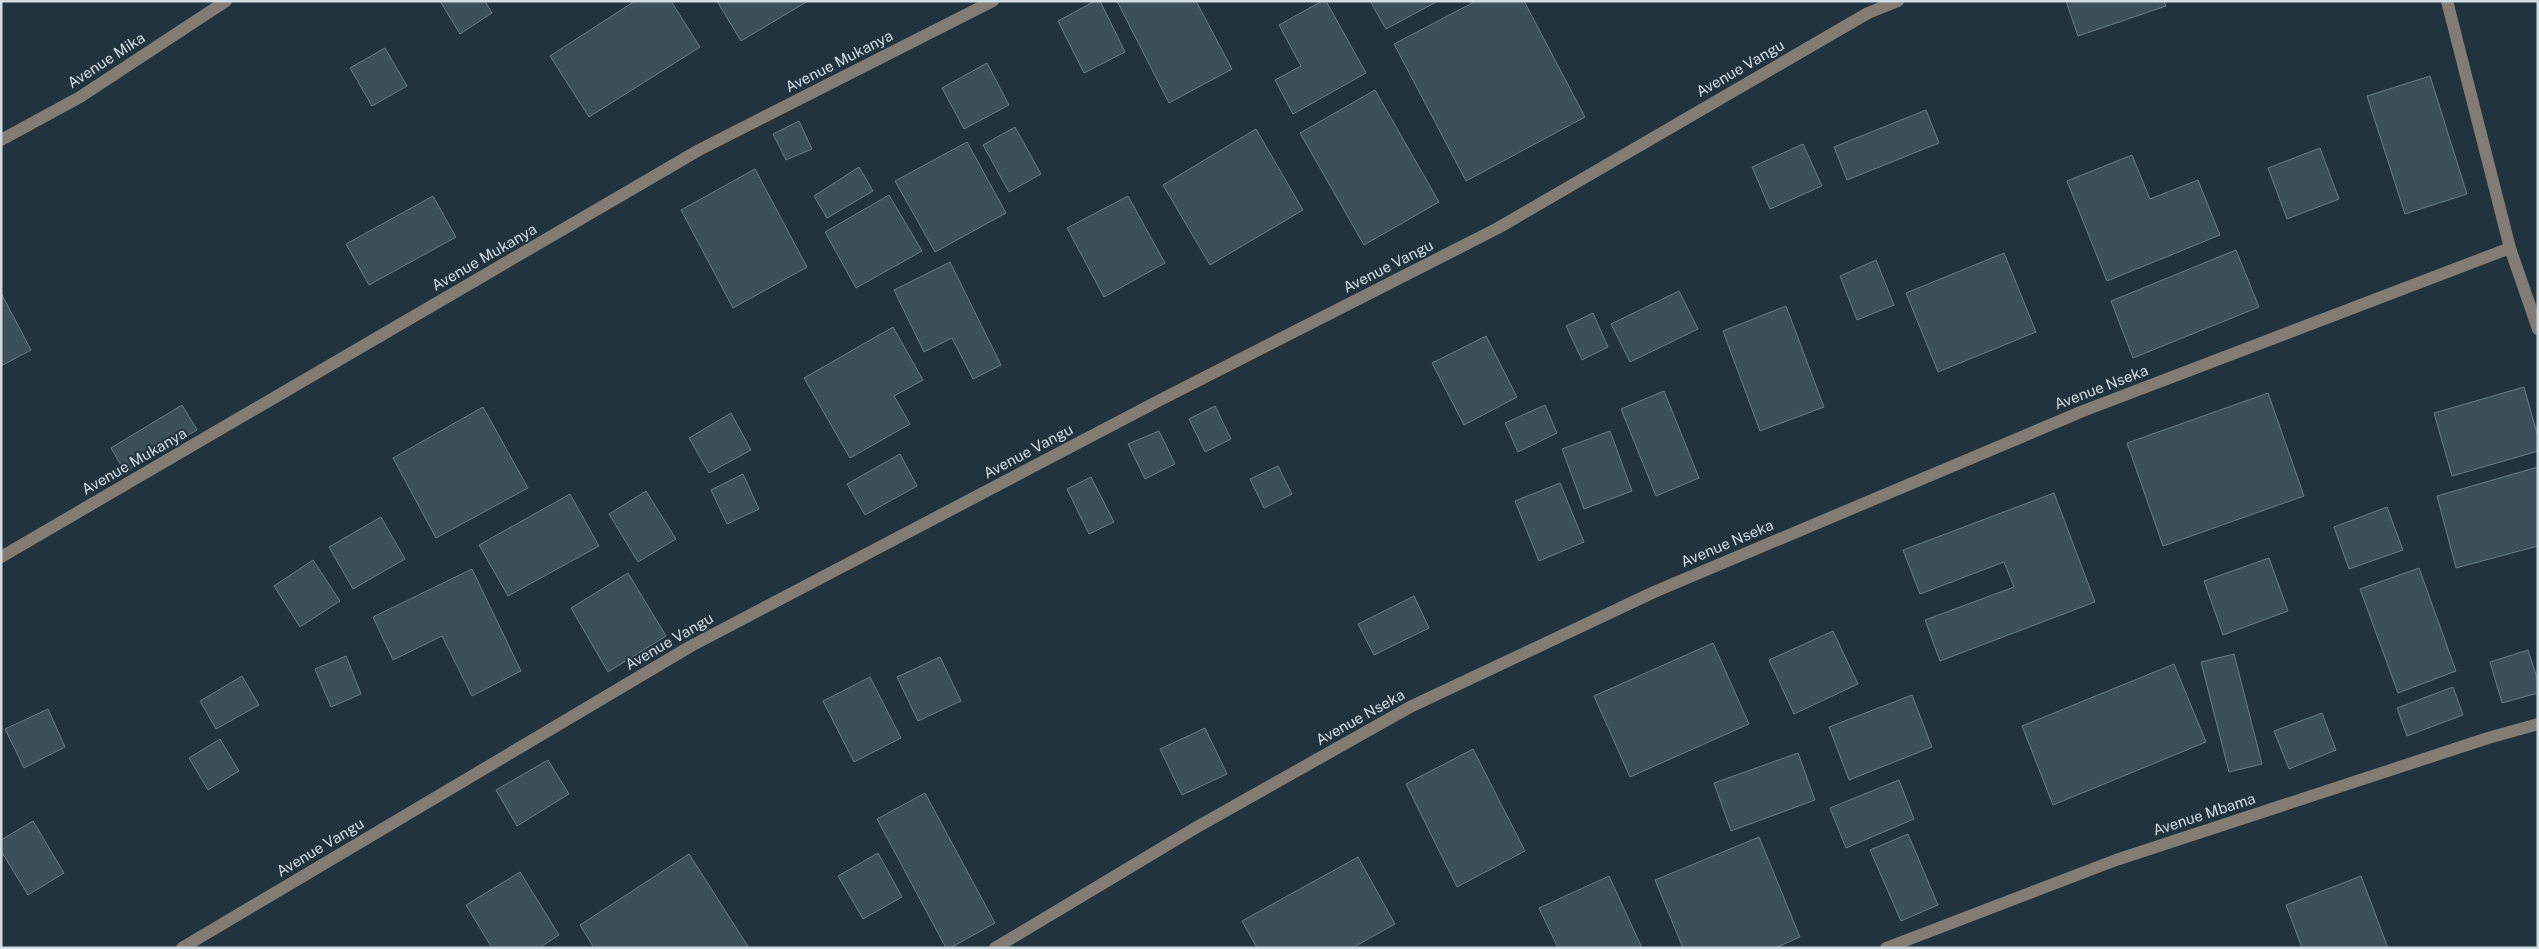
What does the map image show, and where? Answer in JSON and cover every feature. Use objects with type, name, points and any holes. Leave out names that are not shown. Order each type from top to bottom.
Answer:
[{"type":"street","name":"Avenue Mika","points":[[1,140],[80,97],[226,1]]},
{"type":"street","name":"Avenue Mukanya","points":[[1,557],[698,150],[992,1]]},
{"type":"street","name":"Avenue Vangu","points":[[182,948],[691,646],[1146,407],[1498,228],[1868,13],[1898,1]]},
{"type":"street","points":[[2447,1],[2510,248],[2538,329]]},
{"type":"street","name":"Avenue Nseka","points":[[995,948],[1197,827],[1410,707],[1654,592],[2083,411],[2510,248]]},
{"type":"street","name":"Avenue Mbama","points":[[1886,948],[2116,860],[2488,738],[2538,724]]},
{"type":"building","points":[[440,1],[485,1],[492,13],[460,34]]},
{"type":"building","points":[[635,1],[671,1],[700,47],[589,117],[550,56]]},
{"type":"building","points":[[717,1],[808,1],[741,41]]},
{"type":"building","points":[[1095,1],[1100,1],[1125,52],[1084,73],[1058,21]]},
{"type":"building","points":[[1117,1],[1196,1],[1232,69],[1169,103]]},
{"type":"building","points":[[1322,1],[1326,1],[1366,73],[1293,114],[1275,80],[1301,66],[1279,25]]},
{"type":"building","points":[[1370,1],[1438,1],[1386,29]]},
{"type":"building","points":[[1476,1],[1524,1],[1585,117],[1466,181],[1394,44]]},
{"type":"building","points":[[2066,1],[2164,1],[2166,6],[2078,36]]},
{"type":"building","points":[[385,48],[407,86],[372,106],[350,68]]},
{"type":"building","points":[[987,63],[1009,105],[964,129],[942,88]]},
{"type":"building","points":[[2430,76],[2467,194],[2405,214],[2367,96]]},
{"type":"building","points":[[1375,90],[1439,202],[1364,245],[1300,133]]},
{"type":"building","points":[[1926,110],[1939,143],[1847,180],[1834,147]]},
{"type":"building","points":[[799,121],[812,149],[786,160],[773,134]]},
{"type":"building","points":[[1015,127],[1041,174],[1009,192],[983,145]]},
{"type":"building","points":[[1256,129],[1303,210],[1210,265],[1163,185]]},
{"type":"building","points":[[967,142],[1006,213],[935,252],[895,181]]},
{"type":"building","points":[[1803,144],[1822,186],[1770,209],[1752,167]]},
{"type":"building","points":[[2320,148],[2339,199],[2287,219],[2268,168]]},
{"type":"building","points":[[2132,155],[2150,199],[2198,180],[2220,235],[2107,281],[2067,181]]},
{"type":"building","points":[[859,167],[873,191],[827,218],[814,196]]},
{"type":"building","points":[[755,169],[807,267],[733,308],[681,210]]},
{"type":"building","points":[[889,195],[922,251],[856,288],[825,232]]},
{"type":"building","points":[[433,196],[456,237],[369,285],[346,244]]},
{"type":"building","points":[[1128,196],[1165,263],[1104,297],[1067,228]]},
{"type":"building","points":[[2236,250],[2259,307],[2133,358],[2111,301]]},
{"type":"building","points":[[2004,253],[2036,332],[1938,372],[1906,293]]},
{"type":"building","points":[[1876,260],[1894,305],[1857,320],[1840,276]]},
{"type":"building","points":[[950,262],[1001,365],[973,379],[952,338],[924,352],[894,290]]},
{"type":"building","points":[[1679,291],[1698,329],[1630,362],[1611,324]]},
{"type":"building","points":[[1,293],[31,350],[1,366]]},
{"type":"building","points":[[1786,306],[1824,407],[1760,431],[1723,331]]},
{"type":"building","points":[[1593,313],[1608,347],[1582,360],[1566,326]]},
{"type":"building","points":[[893,327],[923,380],[894,396],[910,424],[850,458],[804,378]]},
{"type":"building","points":[[1486,336],[1517,397],[1464,425],[1432,363]]},
{"type":"building","points":[[2524,387],[2538,437],[2538,451],[2452,476],[2434,413]]},
{"type":"building","points":[[1664,391],[1699,478],[1656,496],[1621,409]]},
{"type":"building","points":[[2268,393],[2304,496],[2163,546],[2127,443]]},
{"type":"building","points":[[182,405],[197,430],[125,472],[111,448]]},
{"type":"building","points":[[1545,405],[1557,433],[1518,452],[1505,423]]},
{"type":"building","points":[[1215,406],[1231,439],[1205,452],[1189,419]]},
{"type":"building","points":[[483,407],[528,488],[436,538],[393,458]]},
{"type":"building","points":[[731,413],[751,450],[709,473],[689,438]]},
{"type":"building","points":[[1159,431],[1175,464],[1145,479],[1128,444]]},
{"type":"building","points":[[1610,431],[1632,491],[1584,509],[1562,449]]},
{"type":"building","points":[[900,454],[917,486],[865,515],[847,484]]},
{"type":"building","points":[[1278,466],[1292,494],[1264,508],[1250,479]]},
{"type":"building","points":[[2538,467],[2538,546],[2456,568],[2437,496]]},
{"type":"building","points":[[743,474],[759,509],[727,524],[711,490]]},
{"type":"building","points":[[1091,477],[1114,522],[1089,534],[1067,489]]},
{"type":"building","points":[[1560,483],[1584,542],[1539,561],[1515,501]]},
{"type":"building","points":[[646,491],[676,539],[638,562],[609,514]]},
{"type":"building","points":[[2054,493],[2095,602],[1940,661],[1925,620],[2014,587],[2004,562],[1920,594],[1903,550]]},
{"type":"building","points":[[570,494],[599,546],[508,596],[479,545]]},
{"type":"building","points":[[2387,507],[2403,550],[2349,569],[2334,527]]},
{"type":"building","points":[[381,517],[405,559],[353,589],[329,547]]},
{"type":"building","points":[[2269,558],[2288,611],[2223,635],[2204,581]]},
{"type":"building","points":[[313,560],[340,601],[300,627],[274,586]]},
{"type":"building","points":[[2419,568],[2456,671],[2398,693],[2360,589]]},
{"type":"building","points":[[472,569],[521,671],[472,696],[442,636],[393,660],[373,617]]},
{"type":"building","points":[[628,573],[666,636],[608,672],[571,608]]},
{"type":"building","points":[[1414,596],[1429,628],[1374,655],[1358,624]]},
{"type":"building","points":[[1833,631],[1858,684],[1794,714],[1769,660]]},
{"type":"building","points":[[1713,643],[1749,724],[1630,777],[1594,696]]},
{"type":"building","points":[[2528,650],[2538,681],[2538,693],[2502,703],[2490,662]]},
{"type":"building","points":[[2234,654],[2262,764],[2229,772],[2201,662]]},
{"type":"building","points":[[346,656],[361,694],[331,707],[315,669]]},
{"type":"building","points":[[940,657],[961,701],[918,721],[897,677]]},
{"type":"building","points":[[2174,664],[2206,742],[2053,805],[2022,726]]},
{"type":"building","points":[[242,676],[259,705],[216,729],[200,701]]},
{"type":"building","points":[[870,677],[901,738],[854,762],[823,701]]},
{"type":"building","points":[[2453,687],[2463,715],[2407,736],[2397,708]]},
{"type":"building","points":[[1912,695],[1932,747],[1849,780],[1829,727]]},
{"type":"building","points":[[48,709],[65,747],[24,768],[5,729]]},
{"type":"building","points":[[2322,713],[2336,750],[2289,769],[2274,731]]},
{"type":"building","points":[[1205,728],[1227,774],[1182,795],[1160,749]]},
{"type":"building","points":[[220,739],[239,771],[208,790],[189,758]]},
{"type":"building","points":[[1473,749],[1525,851],[1457,887],[1406,784]]},
{"type":"building","points":[[1798,753],[1815,800],[1731,831],[1714,783]]},
{"type":"building","points":[[548,760],[569,794],[517,826],[496,790]]},
{"type":"building","points":[[1899,780],[1914,819],[1846,848],[1830,808]]},
{"type":"building","points":[[925,793],[995,923],[950,948],[946,948],[877,819]]},
{"type":"building","points":[[33,821],[64,873],[28,895],[1,851],[1,840]]},
{"type":"building","points":[[1908,834],[1938,905],[1901,921],[1870,850]]},
{"type":"building","points":[[1759,837],[1800,937],[1775,948],[1683,948],[1655,880]]},
{"type":"building","points":[[878,853],[902,897],[863,919],[838,876]]},
{"type":"building","points":[[689,854],[749,948],[594,948],[580,925]]},
{"type":"building","points":[[1358,857],[1395,924],[1352,948],[1257,948],[1242,921]]},
{"type":"building","points":[[520,872],[559,935],[539,948],[492,948],[466,905]]},
{"type":"building","points":[[1609,876],[1642,948],[1558,948],[1539,908]]},
{"type":"building","points":[[2361,876],[2388,948],[2302,948],[2286,905]]}]
